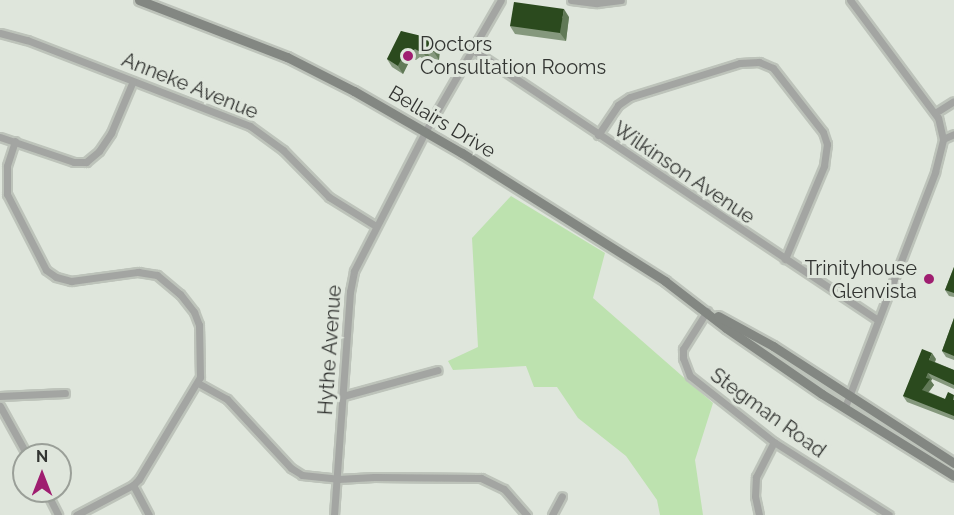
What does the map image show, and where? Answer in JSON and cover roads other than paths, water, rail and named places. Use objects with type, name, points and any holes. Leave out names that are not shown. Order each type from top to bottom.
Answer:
[{"type":"street","name":"Bellairs Drive","points":[[140,0],[287,57],[354,91],[613,248],[707,311]]},
{"type":"street","name":"Hythe Avenue","points":[[334,515],[350,286],[356,266],[425,132],[501,0]]},
{"type":"street","points":[[571,0],[597,3],[621,0]]},
{"type":"street","points":[[845,407],[941,154],[944,140],[941,123],[935,113],[850,0]]},
{"type":"street","name":"Anneke Avenue","points":[[0,33],[27,40],[259,131],[283,150],[329,197],[376,226]]},
{"type":"street","name":"Wilkinson Avenue","points":[[473,50],[878,320]]},
{"type":"street","points":[[598,135],[618,105],[630,97],[740,63],[759,62],[773,68],[823,132],[827,144],[824,165],[785,259]]},
{"type":"street","points":[[0,137],[74,162],[89,160],[111,134],[133,81]]},
{"type":"street","points":[[935,113],[954,101]]},
{"type":"street","points":[[944,140],[954,134]]},
{"type":"street","points":[[15,141],[7,166],[7,194],[42,264],[56,277],[71,281],[138,272],[164,279],[189,305],[198,320],[202,367],[198,383],[133,485],[76,515]]},
{"type":"street","points":[[707,311],[773,346],[954,463]]},
{"type":"street","points":[[707,311],[726,328],[954,476]]},
{"type":"street","name":"Stegman Road","points":[[707,311],[683,349],[687,372],[695,381],[774,442],[890,515]]},
{"type":"street","points":[[343,396],[438,370]]},
{"type":"street","points":[[198,383],[227,399],[291,468],[302,475],[338,479],[481,478],[504,489],[527,515]]},
{"type":"street","points":[[0,396],[65,393]]},
{"type":"street","points":[[0,406],[20,443]]},
{"type":"street","points":[[759,515],[755,496],[756,477],[774,442]]},
{"type":"street","points":[[133,485],[149,515]]},
{"type":"street","points":[[552,515],[562,496]]},
{"type":"place","name":"Doctors Consultation Rooms","points":[[408,56]]},
{"type":"place","name":"Trinityhouse Glenvista","points":[[929,279]]}]
